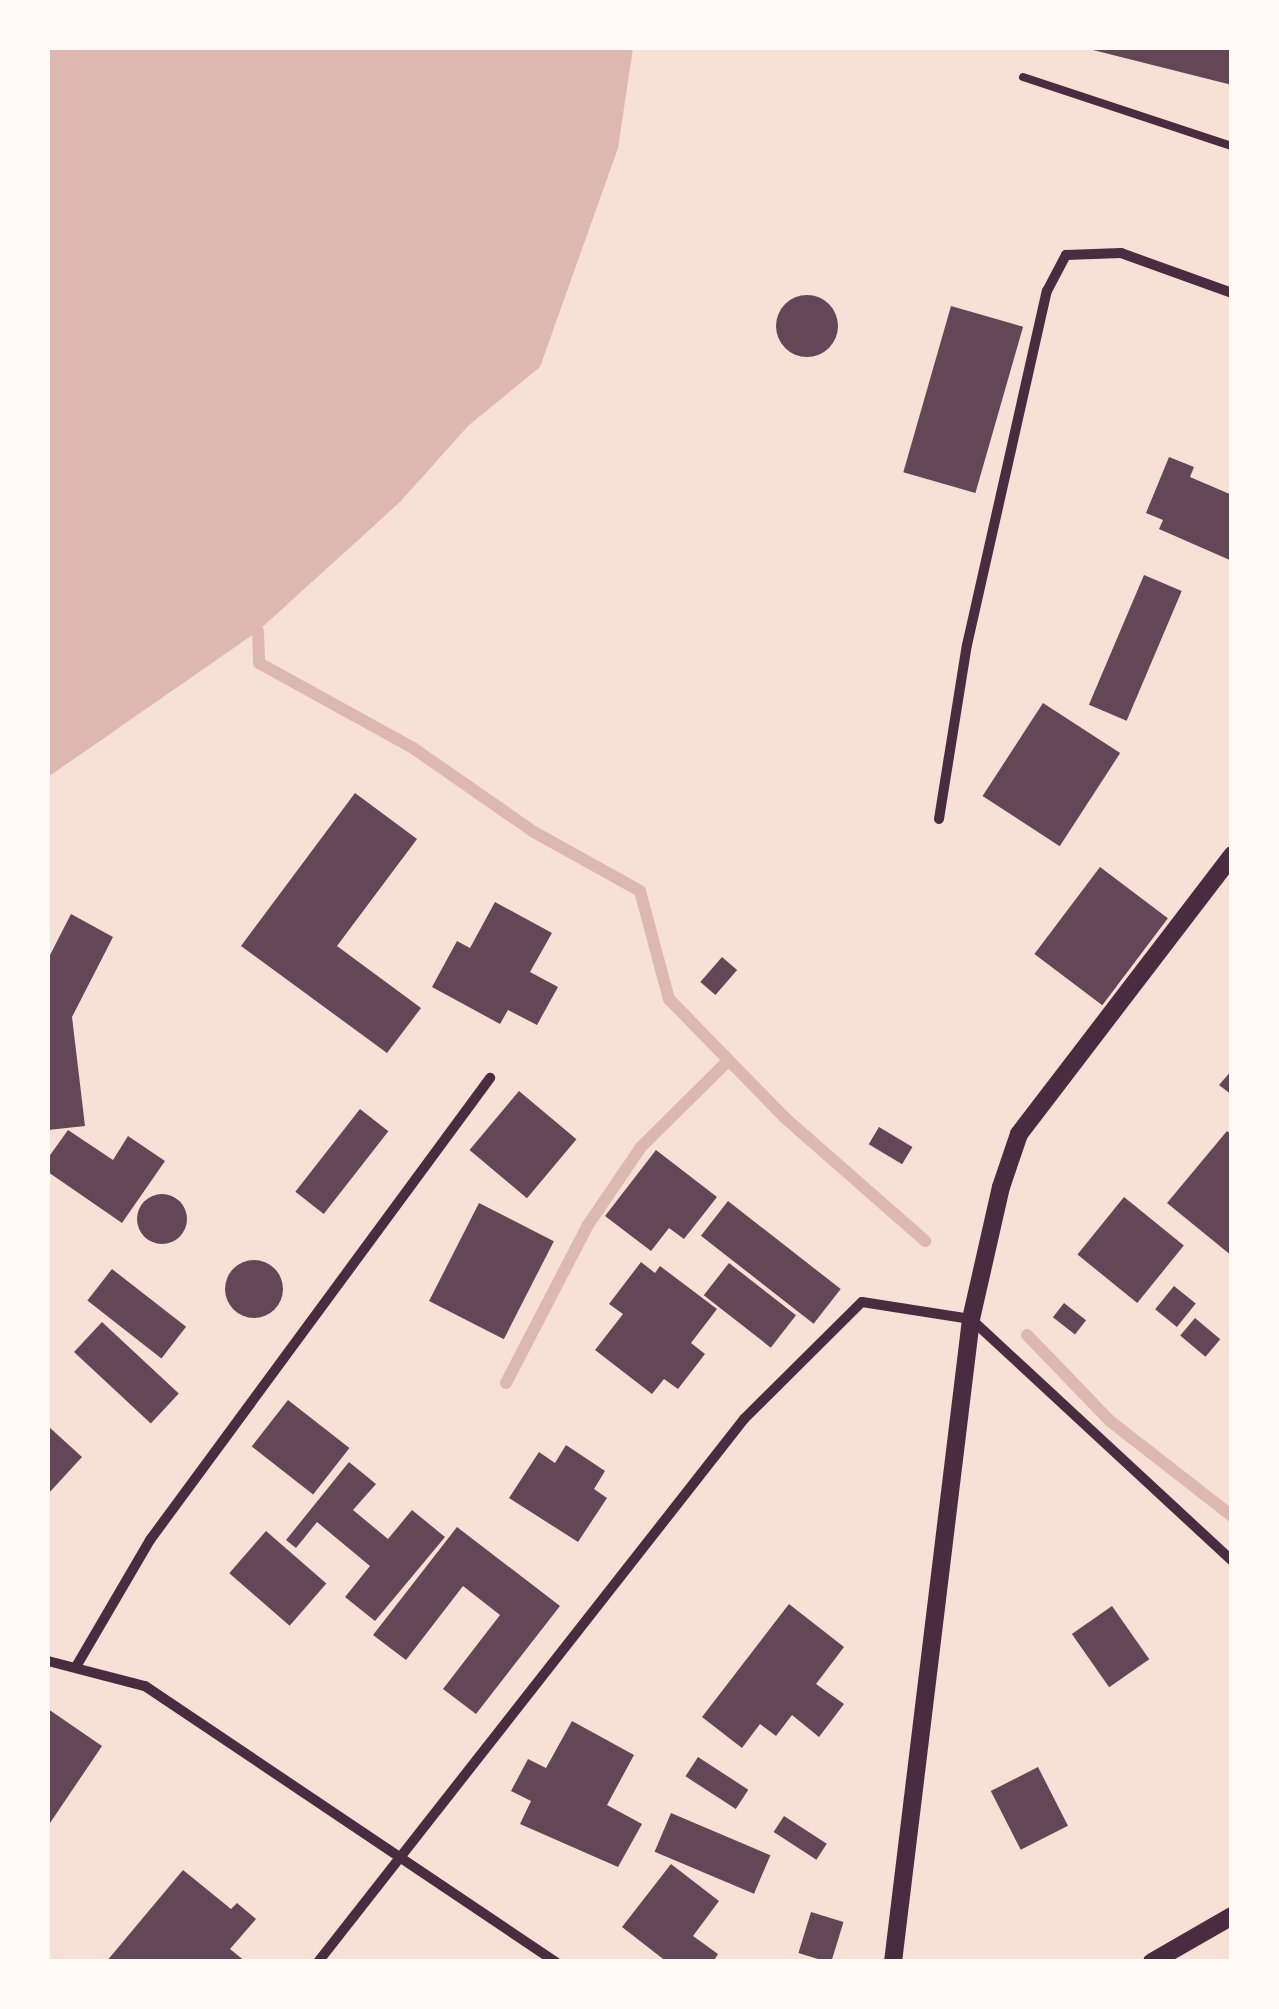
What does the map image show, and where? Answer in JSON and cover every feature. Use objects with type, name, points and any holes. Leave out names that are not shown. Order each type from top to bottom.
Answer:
[{"type":"street","points":[[939,819],[967,645],[1009,458],[1047,291],[1066,255],[1120,253],[1232,293]]},
{"type":"street","points":[[892,1962],[971,1319],[1019,1134],[1232,855]]},
{"type":"street","points":[[77,1665],[150,1540],[490,1078]]},
{"type":"street","points":[[318,1962],[398,1853],[744,1419],[862,1302],[971,1319],[1232,1561]]},
{"type":"street","points":[[48,1661],[77,1665],[144,1686],[556,1962]]},
{"type":"street","points":[[1152,1962],[1232,1916]]},
{"type":"lane","points":[[1023,78],[1232,146]]},
{"type":"shaded area","points":[[48,48],[633,48],[618,148],[540,367],[468,426],[400,502],[258,631],[48,777]]},
{"type":"building","points":[[1232,48],[1232,85],[1089,49]]},
{"type":"building","points":[[807,295],[829,304],[838,326],[829,348],[807,357],[785,348],[776,326],[785,304]]},
{"type":"building","points":[[951,306],[1023,327],[975,493],[903,472]]},
{"type":"building","points":[[1169,457],[1194,467],[1190,477],[1232,495],[1232,561],[1159,529],[1163,520],[1146,513]]},
{"type":"building","points":[[1144,575],[1182,591],[1127,721],[1089,705]]},
{"type":"building","points":[[1043,703],[1120,753],[1060,846],[983,796]]},
{"type":"building","points":[[355,793],[417,839],[337,946],[421,1008],[387,1053],[241,946]]},
{"type":"building","points":[[1100,867],[1168,918],[1102,1005],[1034,954]]},
{"type":"building","points":[[495,902],[552,933],[530,972],[558,987],[537,1025],[508,1010],[500,1024],[432,987],[457,941],[470,948]]},
{"type":"building","points":[[71,914],[113,937],[72,1017],[85,1126],[48,1130],[48,959]]},
{"type":"building","points":[[722,957],[737,970],[715,995],[700,982]]},
{"type":"building","points":[[1232,1070],[1232,1095],[1219,1085]]},
{"type":"building","points":[[519,1091],[576,1139],[527,1198],[470,1150]]},
{"type":"building","points":[[360,1109],[388,1131],[324,1214],[295,1192]]},
{"type":"building","points":[[879,1127],[912,1147],[902,1164],[869,1144]]},
{"type":"building","points":[[68,1130],[113,1160],[128,1136],[165,1161],[122,1223],[48,1172],[48,1158]]},
{"type":"building","points":[[1227,1131],[1232,1135],[1232,1256],[1167,1203]]},
{"type":"building","points":[[656,1150],[717,1197],[684,1239],[669,1228],[651,1251],[605,1216]]},
{"type":"building","points":[[162,1194],[180,1201],[187,1219],[180,1237],[162,1244],[144,1237],[137,1219],[144,1201]]},
{"type":"building","points":[[1124,1197],[1184,1245],[1137,1303],[1077,1255]]},
{"type":"building","points":[[728,1201],[841,1289],[814,1324],[701,1236]]},
{"type":"building","points":[[479,1203],[554,1241],[504,1339],[429,1301]]},
{"type":"building","points":[[254,1260],[274,1269],[283,1289],[274,1309],[254,1318],[234,1309],[225,1289],[234,1269]]},
{"type":"building","points":[[641,1262],[655,1273],[660,1266],[717,1309],[691,1343],[705,1354],[678,1389],[664,1379],[652,1394],[595,1350],[623,1314],[609,1304]]},
{"type":"building","points":[[729,1263],[796,1315],[771,1348],[704,1295]]},
{"type":"building","points":[[112,1269],[186,1327],[161,1358],[87,1301]]},
{"type":"building","points":[[1174,1286],[1196,1304],[1177,1327],[1155,1309]]},
{"type":"building","points":[[1064,1303],[1086,1320],[1075,1334],[1053,1317]]},
{"type":"building","points":[[1195,1318],[1220,1339],[1205,1357],[1180,1336]]},
{"type":"building","points":[[102,1322],[179,1394],[151,1424],[74,1352]]},
{"type":"building","points":[[288,1400],[349,1448],[313,1495],[252,1446]]},
{"type":"building","points":[[48,1426],[82,1457],[48,1494]]},
{"type":"building","points":[[566,1445],[605,1471],[594,1489],[607,1498],[578,1542],[509,1498],[539,1452],[555,1463]]},
{"type":"building","points":[[349,1462],[376,1484],[353,1510],[388,1539],[412,1510],[445,1537],[375,1621],[345,1597],[370,1566],[317,1522],[296,1548],[286,1540]]},
{"type":"building","points":[[457,1527],[560,1606],[476,1714],[443,1689],[500,1615],[463,1586],[406,1660],[373,1635]]},
{"type":"building","points":[[266,1531],[326,1583],[290,1626],[229,1573]]},
{"type":"building","points":[[789,1604],[844,1647],[816,1684],[844,1704],[819,1737],[792,1715],[776,1736],[760,1724],[742,1748],[702,1717]]},
{"type":"building","points":[[1112,1606],[1149,1659],[1109,1687],[1072,1634]]},
{"type":"building","points":[[48,1709],[102,1746],[48,1826]]},
{"type":"building","points":[[572,1721],[634,1755],[607,1805],[642,1824],[618,1867],[520,1824],[531,1801],[511,1791],[528,1759],[546,1768]]},
{"type":"building","points":[[698,1757],[748,1790],[736,1809],[685,1776]]},
{"type":"building","points":[[1038,1767],[1068,1826],[1021,1850],[991,1791]]},
{"type":"building","points":[[671,1813],[770,1855],[754,1894],[655,1852]]},
{"type":"building","points":[[784,1816],[827,1844],[816,1860],[774,1832]]},
{"type":"building","points":[[671,1864],[719,1901],[693,1936],[718,1954],[713,1962],[667,1962],[622,1927]]},
{"type":"building","points":[[183,1870],[231,1909],[237,1903],[256,1919],[230,1949],[246,1962],[106,1962]]},
{"type":"building","points":[[811,1912],[844,1922],[831,1962],[798,1953]]},
{"type":"waterway","points":[[258,631],[259,663],[413,748],[534,832],[640,891],[669,999],[784,1117],[925,1241]]},
{"type":"waterway","points":[[506,1383],[588,1225],[641,1147],[727,1062]]},
{"type":"waterway","points":[[1027,1335],[1110,1421],[1232,1516]]}]
